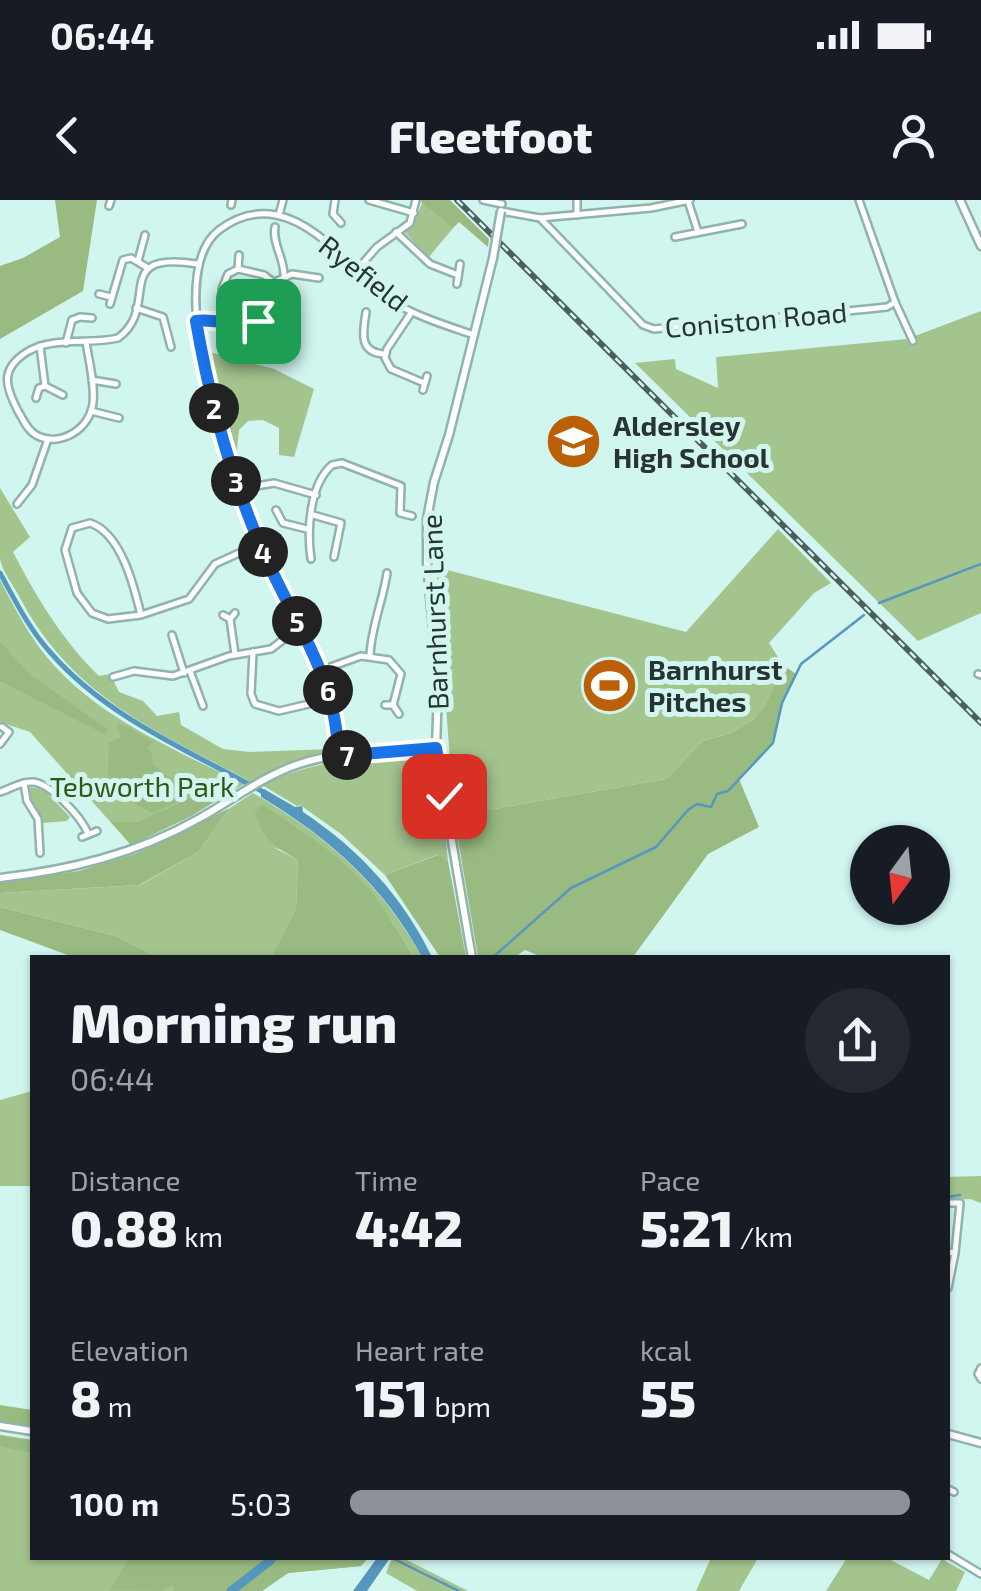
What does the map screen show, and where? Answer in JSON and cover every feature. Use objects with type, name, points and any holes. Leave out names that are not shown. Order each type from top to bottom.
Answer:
[{"type":"street","points":[[283,200],[279,215],[251,214],[236,219],[207,241],[197,264],[196,321],[226,456],[259,544],[322,670],[332,703],[338,756]]},
{"type":"street","points":[[335,200],[333,214],[341,222]]},
{"type":"street","points":[[369,200],[415,214]]},
{"type":"street","points":[[356,271],[377,247],[410,223],[416,200]]},
{"type":"street","points":[[483,200],[540,218],[689,200],[698,232]]},
{"type":"street","points":[[576,200],[577,215]]},
{"type":"street","points":[[859,200],[895,302],[914,341]]},
{"type":"street","points":[[960,200],[981,246]]},
{"type":"street","name":"Barnhurst Lane","points":[[471,955],[436,748],[438,688],[427,562],[428,519],[434,482],[493,258],[502,205]]},
{"type":"street","name":"Ryefield","points":[[279,215],[306,226],[392,300],[412,312],[474,334]]},
{"type":"street","name":"Coniston Road","points":[[540,218],[643,325],[654,329],[887,307],[895,302]]},
{"type":"street","points":[[675,236],[742,224]]},
{"type":"street","points":[[275,227],[275,244],[283,256],[284,276]]},
{"type":"street","points":[[396,232],[430,264],[458,276]]},
{"type":"street","points":[[138,261],[145,235]]},
{"type":"street","points":[[238,269],[239,254]]},
{"type":"street","points":[[99,294],[110,301],[123,260],[138,261],[148,268]]},
{"type":"street","points":[[86,342],[92,380],[91,412],[76,431],[60,438],[37,436],[26,426],[7,390],[4,373],[40,346],[112,339],[122,334],[130,326],[148,268],[166,260],[197,264]]},
{"type":"street","points":[[457,284],[460,264]]},
{"type":"street","points":[[221,289],[228,274],[238,269],[265,271],[274,283]]},
{"type":"street","points":[[196,321],[217,320],[244,326],[258,321],[269,309],[274,283],[284,276],[302,274],[319,278]]},
{"type":"street","points":[[136,308],[163,317],[171,346]]},
{"type":"street","points":[[366,312],[364,344],[374,353],[385,354]]},
{"type":"street","points":[[412,312],[385,354],[386,362],[424,383]]},
{"type":"street","points":[[66,343],[72,320],[89,319]]},
{"type":"street","points":[[40,346],[45,386]]},
{"type":"street","points":[[92,380],[116,384]]},
{"type":"street","points":[[36,398],[39,388],[45,386],[63,395]]},
{"type":"street","points":[[91,412],[119,418]]},
{"type":"street","points":[[17,504],[32,484],[48,439]]},
{"type":"street","points":[[311,558],[307,529],[326,470],[342,464],[401,486],[400,513],[412,516]]},
{"type":"street","points":[[239,489],[274,483],[316,495]]},
{"type":"street","points":[[276,510],[283,523],[307,529]]},
{"type":"street","points":[[313,515],[341,523],[334,558]]},
{"type":"street","points":[[141,615],[135,591],[109,534],[90,523],[72,528],[64,550],[77,593],[87,608],[108,619],[141,615],[189,599],[214,564],[259,544]]},
{"type":"street","points":[[370,656],[371,637],[384,600],[388,573]]},
{"type":"street","points":[[378,579],[386,582]]},
{"type":"street","points":[[229,616],[235,654]]},
{"type":"street","points":[[113,677],[134,671],[164,676],[187,672],[235,654],[273,648],[300,627]]},
{"type":"street","points":[[172,634],[203,706]]},
{"type":"street","points":[[253,652],[251,694],[255,704],[279,712],[297,703],[309,704]]},
{"type":"street","points":[[322,670],[350,658],[370,656],[388,660],[398,668],[400,680],[389,705],[399,714]]},
{"type":"street","points":[[0,744],[9,732],[2,727]]},
{"type":"street","points":[[0,878],[96,862],[168,835],[301,763],[436,748]]},
{"type":"street","points":[[24,783],[29,805],[38,819],[40,853]]},
{"type":"street","points":[[0,792],[24,783],[39,783],[80,818],[85,836],[97,831]]},
{"type":"street","points":[[950,1204],[964,1203],[951,1253]]},
{"type":"street","points":[[981,1368],[981,1379]]},
{"type":"street","points":[[0,1426],[30,1431]]},
{"type":"street","points":[[950,1435],[981,1443]]},
{"type":"street","points":[[950,1555],[981,1574]]},
{"type":"green space","points":[[55,200],[97,200],[83,291],[0,339],[0,266],[60,237]]},
{"type":"green space","points":[[419,200],[450,200],[489,239],[488,247],[459,222],[453,228]]},
{"type":"green space","points":[[423,200],[459,221],[428,258],[405,232],[415,222]]},
{"type":"green space","points":[[981,311],[981,613],[918,641],[635,363],[675,359],[676,369],[718,388],[716,357],[907,339]]},
{"type":"green space","points":[[205,351],[274,369],[314,389],[294,457],[279,455],[279,428],[263,420],[248,421],[239,430],[236,457],[232,458]]},
{"type":"green space","points":[[0,488],[30,537],[13,552],[51,618],[99,676],[110,674],[119,692],[143,701],[157,716],[179,712],[181,725],[223,749],[333,749],[331,753],[291,761],[251,782],[151,728],[92,687],[41,633],[3,568]]},
{"type":"green space","name":"Barnhurst Pitches","points":[[778,529],[831,583],[814,593],[769,643],[783,665],[765,705],[754,719],[731,733],[703,741],[666,779],[454,816],[436,567],[686,632]]},
{"type":"green space","name":"Tebworth Park","points":[[0,580],[39,647],[82,692],[133,727],[244,784],[131,845],[30,732],[0,722]]},
{"type":"green space","points":[[0,642],[31,675],[107,729],[106,735],[0,681]]},
{"type":"green space","points":[[783,665],[796,674],[782,703],[773,743],[739,779],[759,827],[708,854],[634,955],[537,955],[525,950],[518,955],[478,955],[454,816],[666,779],[703,741],[731,733],[754,719],[765,705]]},
{"type":"green space","points":[[118,722],[154,742],[147,747],[153,764],[183,789],[185,799],[151,813],[108,781],[109,743],[122,736],[117,730]]},
{"type":"green space","points":[[430,754],[438,761],[448,861],[437,855],[385,875],[341,834],[300,805],[262,785],[324,764]]},
{"type":"green space","points":[[224,783],[238,787],[191,816],[131,845],[111,822],[138,822]]},
{"type":"green space","points":[[31,787],[44,790],[70,817],[67,821],[43,823],[32,806]]},
{"type":"green space","points":[[253,793],[305,826],[369,883],[421,955],[413,955],[361,880],[273,847],[298,860],[296,908],[272,955],[154,955],[116,936],[0,907],[0,893],[140,885],[198,852],[230,808]]},
{"type":"green space","points":[[262,804],[350,869],[383,908],[413,955],[272,955],[296,908],[298,860],[266,836],[255,812]]},
{"type":"green space","points":[[230,808],[198,852],[139,885],[0,893],[0,882],[79,871],[135,854]]},
{"type":"green space","points":[[438,855],[448,861],[466,955],[439,955],[385,875]]},
{"type":"green space","points":[[0,907],[116,936],[154,955],[68,955],[0,930]]},
{"type":"green space","points":[[30,1092],[30,1186],[0,1186],[0,1100]]},
{"type":"green space","points":[[981,1176],[981,1203],[950,1200],[950,1177]]},
{"type":"green space","points":[[0,1405],[30,1410],[30,1428],[0,1423]]},
{"type":"green space","points":[[0,1435],[30,1440],[30,1560],[366,1560],[361,1566],[288,1573],[262,1591],[0,1591]]},
{"type":"green space","points":[[0,1435],[30,1440],[30,1453],[0,1446]]},
{"type":"green space","points":[[128,1560],[366,1560],[361,1566],[288,1573],[262,1591],[174,1591],[173,1585],[162,1591],[110,1590]]},
{"type":"green space","points":[[391,1560],[407,1560],[468,1591],[417,1591],[386,1573]]},
{"type":"green space","points":[[710,1560],[757,1560],[739,1591],[696,1591]]},
{"type":"green space","points":[[846,1560],[891,1560],[929,1580],[941,1560],[965,1572],[956,1591],[826,1591]]},
{"type":"water","points":[[261,790],[295,807],[302,806],[303,812],[361,858],[407,914],[431,955],[421,955],[390,908],[353,866],[310,829],[261,797]]},
{"type":"water","points":[[376,1560],[389,1560],[367,1591],[353,1591]]},
{"type":"waterway","points":[[879,603],[981,564]]},
{"type":"waterway","points":[[0,573],[42,643],[97,696],[151,732],[265,793]]},
{"type":"waterway","points":[[495,955],[571,888],[656,847],[697,804],[711,807],[717,794],[728,791],[773,743],[782,703],[801,664],[864,615]]},
{"type":"waterway","points":[[950,1197],[960,1195]]},
{"type":"waterway","points":[[231,1591],[271,1560]]},
{"type":"waterway","points":[[396,1560],[459,1591]]},
{"type":"railway","points":[[457,200],[981,723]]},
{"type":"place","name":"Aldersley High School","points":[[574,441]]},
{"type":"place","name":"Barnhurst Pitches","points":[[609,685]]},
{"type":"route","points":[[258,321],[244,326],[217,320],[196,321],[226,456],[259,544],[322,670],[332,703],[338,756],[436,748],[444,796]]}]
